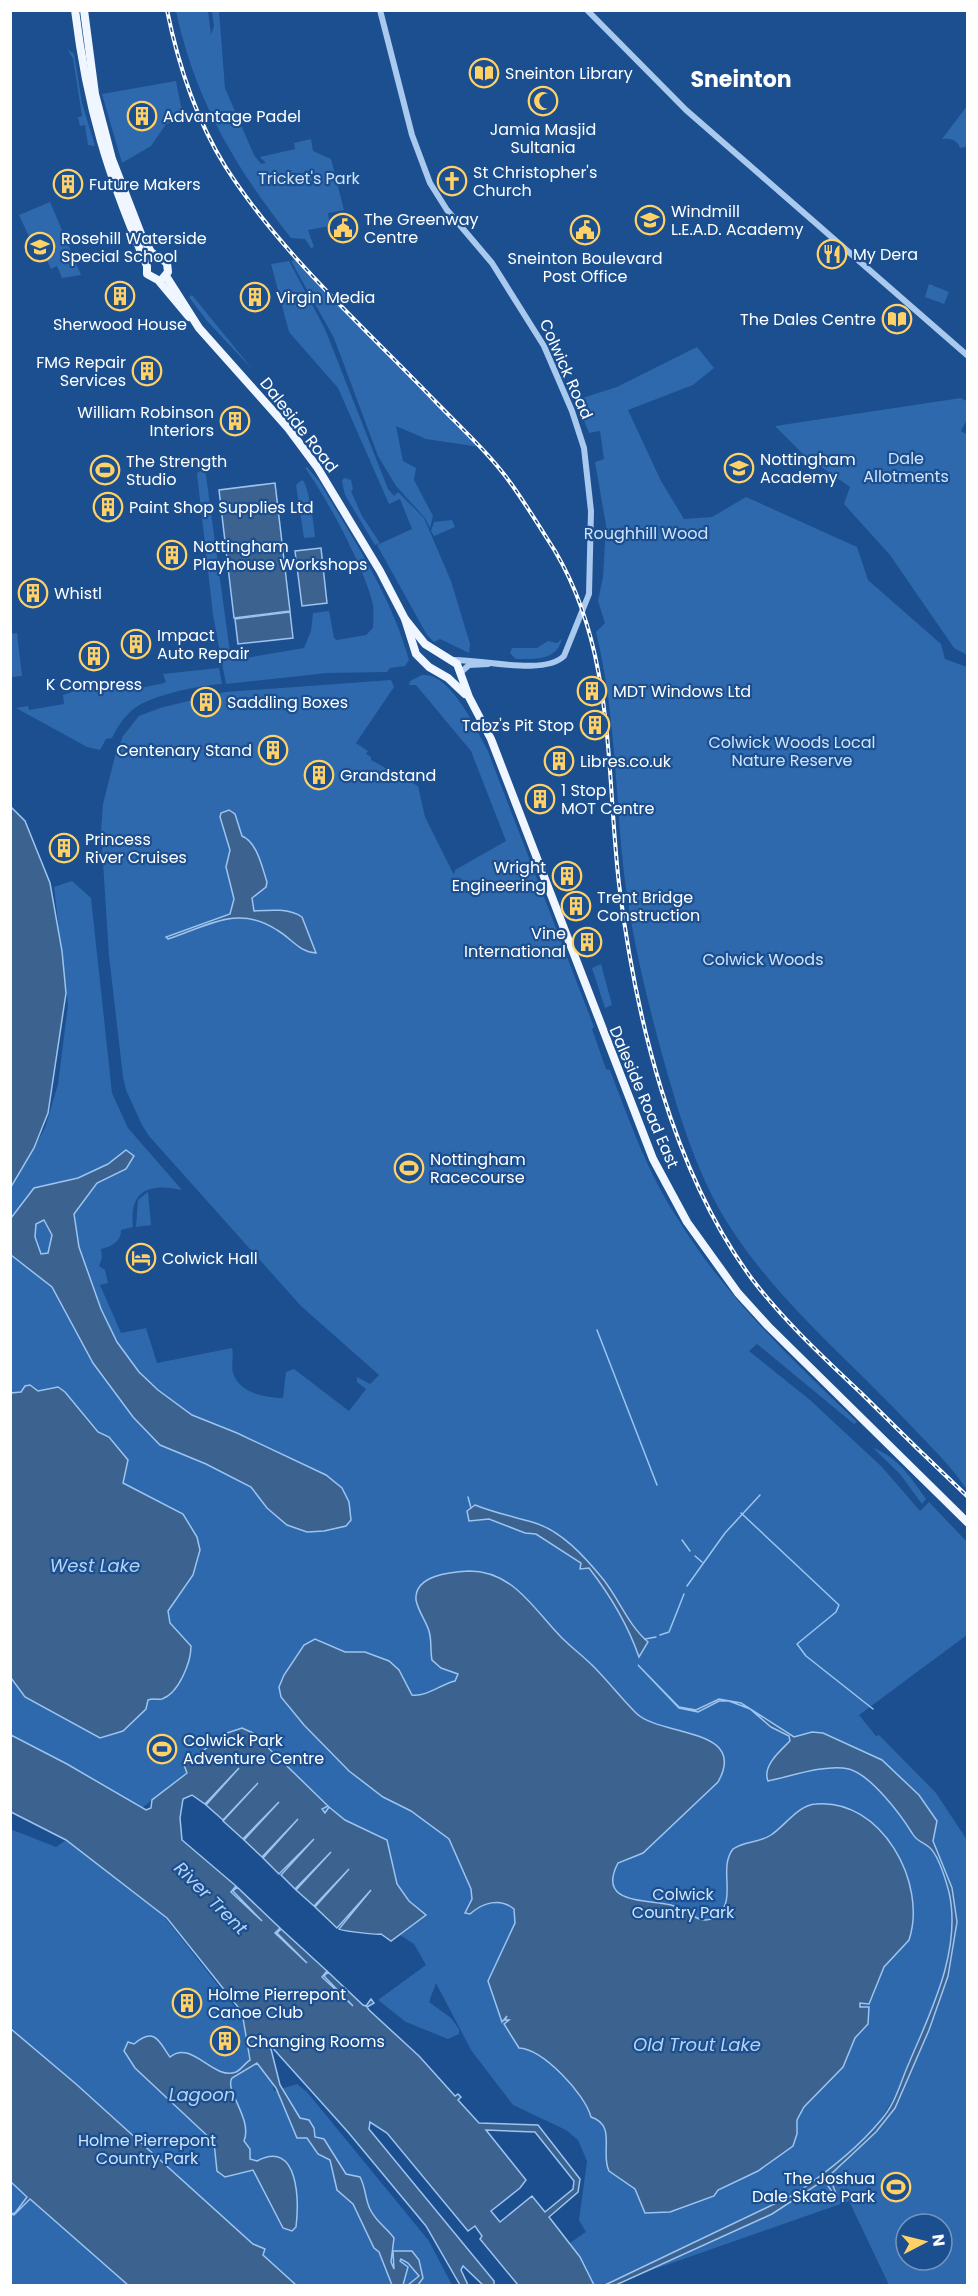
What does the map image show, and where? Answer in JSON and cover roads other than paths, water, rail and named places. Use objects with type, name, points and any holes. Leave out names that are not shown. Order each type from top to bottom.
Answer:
[{"type":"main road","name":"Daleside Road","points":[[75,10],[82,67],[97,135],[116,193],[150,277],[158,280],[181,310],[310,457],[380,571],[405,619],[416,654],[432,669]]},
{"type":"main road","name":"Daleside Road","points":[[84,10],[95,94],[112,159],[141,234],[157,258],[167,263],[166,276],[192,320]]},
{"type":"main road","points":[[147,266],[157,258]]},
{"type":"main road","points":[[158,280],[166,276]]},
{"type":"main road","name":"Daleside Road","points":[[405,619],[425,644],[440,656]]},
{"type":"main road","points":[[432,669],[431,661],[440,656],[453,660]]},
{"type":"main road","name":"Daleside Road East","points":[[453,660],[491,739],[641,1132],[687,1222],[721,1271],[768,1326],[968,1523]]},
{"type":"main road","name":"Daleside Road East","points":[[432,669],[448,678],[469,697]]},
{"type":"main road","points":[[448,678],[460,673]]},
{"type":"street","name":"Colwick Road","points":[[380,10],[412,135],[436,196],[492,262],[531,323],[561,384],[584,448],[591,511],[589,594],[567,652],[559,662],[541,665],[492,663]]},
{"type":"street","points":[[587,10],[686,110],[968,356]]},
{"type":"street","points":[[453,660],[492,663]]},
{"type":"street","points":[[460,673],[469,665],[492,663]]},
{"type":"water","points":[[275,483],[290,611],[234,618],[219,490]]},
{"type":"water","points":[[321,548],[327,603],[302,606],[295,551]]},
{"type":"water","points":[[290,612],[293,638],[238,644],[235,619]]},
{"type":"water","points":[[10,806],[25,821],[50,883],[62,951],[66,993],[48,1113],[34,1148],[11,1187]]},
{"type":"water","points":[[229,810],[235,814],[242,836],[255,849],[267,882],[266,887],[252,898],[254,911],[285,911],[302,917],[316,953],[305,950],[263,922],[249,919],[223,920],[168,939],[166,937],[230,914],[234,899],[226,867],[230,850],[220,817],[221,813]]},
{"type":"water","points":[[126,1150],[134,1156],[126,1169],[97,1183],[74,1214],[79,1247],[101,1309],[117,1342],[139,1372],[158,1390],[192,1415],[237,1433],[326,1475],[342,1488],[349,1502],[351,1520],[346,1526],[307,1532],[287,1525],[267,1508],[251,1487],[206,1464],[160,1445],[133,1417],[93,1363],[52,1287],[11,1255],[11,1218],[34,1188],[78,1178],[108,1164]],"holes":[[[44,1220],[52,1235],[48,1253],[41,1254],[35,1237],[36,1224]]]},
{"type":"water","name":"West Lake","points":[[30,1385],[38,1391],[58,1387],[65,1392],[98,1432],[109,1437],[128,1460],[123,1483],[183,1514],[197,1537],[200,1550],[193,1575],[168,1611],[170,1623],[191,1646],[189,1660],[179,1684],[168,1696],[148,1700],[146,1709],[123,1731],[100,1738],[25,1697],[11,1678],[11,1393],[21,1392],[25,1386]]},
{"type":"water","points":[[475,1505],[543,1526],[571,1545],[603,1579],[629,1620],[648,1642],[639,1657],[618,1611],[589,1568],[580,1569],[581,1563],[536,1534],[525,1533],[489,1519],[469,1521],[467,1511]]},
{"type":"water","name":"Old Trout Lake","points":[[469,1571],[499,1578],[522,1594],[636,1713],[648,1721],[712,1742],[722,1751],[724,1764],[718,1782],[643,1853],[618,1863],[613,1877],[614,1886],[619,1893],[627,1898],[671,1905],[700,1919],[712,1919],[718,1915],[726,1901],[727,1865],[733,1849],[766,1838],[803,1808],[816,1804],[839,1806],[861,1815],[879,1829],[894,1848],[905,1870],[912,1894],[913,1918],[909,1940],[884,1967],[869,2004],[860,2003],[860,2007],[869,2007],[868,2024],[855,2038],[843,2067],[804,2107],[797,2120],[797,2134],[793,2146],[758,2171],[718,2190],[714,2196],[670,2212],[645,2213],[635,2189],[609,2171],[604,2126],[591,2117],[581,2097],[562,2074],[540,2056],[519,2048],[504,2024],[509,2020],[505,2020],[507,2016],[502,2022],[488,1981],[515,1923],[514,1909],[497,1902],[486,1904],[470,1914],[465,1913],[472,1899],[471,1889],[449,1839],[411,1811],[383,1797],[349,1771],[304,1725],[281,1697],[279,1687],[284,1675],[304,1645],[315,1639],[345,1652],[365,1652],[389,1661],[399,1670],[412,1695],[423,1694],[455,1681],[458,1674],[441,1668],[432,1660],[430,1635],[417,1604],[417,1592],[421,1585],[435,1576]]},
{"type":"water","points":[[638,1665],[679,1707],[696,1710],[719,1699],[741,1703],[794,1737],[812,1732],[823,1733],[882,1760],[919,1795],[937,1821],[933,1841],[952,1888],[957,1922],[948,1976],[929,2030],[895,2108],[876,2132],[829,2176],[837,2196],[824,2180],[772,2214],[616,2285],[605,2285],[795,2194],[830,2169],[872,2131],[890,2107],[897,2093],[935,2001],[948,1958],[951,1936],[952,1914],[949,1892],[936,1856],[929,1847],[916,1838],[893,1806],[867,1779],[849,1769],[830,1768],[768,1781],[770,1764],[790,1741],[789,1736],[771,1727],[750,1709],[729,1701],[719,1701],[698,1712],[679,1708]]},
{"type":"water","points":[[242,1728],[253,1733],[328,1806],[322,1809],[325,1813],[329,1807],[345,1820],[387,1840],[397,1884],[409,1901],[426,1915],[391,1941],[381,1934],[339,1929],[371,1890],[337,1928],[315,1907],[349,1869],[314,1906],[296,1890],[331,1852],[295,1889],[281,1875],[314,1839],[279,1874],[263,1858],[298,1819],[262,1857],[244,1840],[279,1802],[243,1839],[223,1821],[258,1783],[223,1820],[206,1805],[239,1768],[205,1804],[192,1795],[183,1799],[180,1818],[182,1840],[236,1886],[231,1892],[262,1921],[233,1891],[237,1887],[280,1928],[275,1933],[307,1963],[277,1933],[281,1929],[327,1971],[322,1977],[353,2006],[324,1976],[328,1972],[363,2005],[366,2006],[371,1999],[374,2003],[367,2007],[369,2010],[419,2056],[455,2096],[458,2094],[461,2097],[458,2100],[479,2123],[538,2125],[580,2179],[578,2192],[549,2217],[580,2257],[594,2285],[518,2285],[480,2239],[482,2236],[475,2226],[468,2231],[387,2133],[370,2122],[369,2129],[494,2281],[494,2285],[483,2285],[463,2266],[461,2270],[468,2285],[460,2285],[426,2226],[348,2132],[270,2045],[280,2085],[300,2118],[309,2120],[314,2128],[315,2137],[324,2139],[346,2174],[360,2177],[372,2214],[394,2238],[391,2262],[394,2269],[393,2251],[412,2251],[419,2260],[423,2278],[418,2285],[408,2285],[419,2276],[408,2263],[401,2259],[400,2261],[408,2267],[403,2285],[392,2285],[379,2252],[374,2248],[353,2204],[337,2190],[330,2160],[318,2154],[307,2138],[297,2138],[276,2088],[257,2063],[232,2078],[232,2090],[245,2124],[244,2141],[250,2149],[250,2159],[257,2161],[271,2156],[281,2158],[289,2165],[296,2189],[297,2203],[296,2227],[292,2231],[283,2228],[253,2170],[225,2177],[217,2171],[214,2142],[135,2068],[124,2051],[128,2042],[134,2044],[152,2036],[160,2042],[170,2057],[178,2053],[186,2053],[219,2071],[236,2072],[250,2060],[242,2012],[167,1918],[66,1840],[11,1812],[11,1735],[67,1764],[146,1810],[151,1808],[152,1800],[187,1773],[184,1765],[227,1733]],"holes":[[[486,2130],[535,2132],[574,2181],[573,2189],[545,2212],[532,2196],[500,2222],[491,2211],[520,2188],[526,2180]]]},
{"type":"water","points":[[11,2029],[76,2084],[253,2244],[265,2249],[263,2255],[296,2285],[128,2285],[30,2199],[14,2215],[11,2214],[15,2213],[27,2197],[11,2182]]},
{"type":"waterway","points":[[597,1330],[657,1485]]},
{"type":"waterway","points":[[687,1586],[725,1533],[760,1495]]},
{"type":"waterway","points":[[468,1497],[471,1508]]},
{"type":"waterway","points":[[741,1513],[839,1605],[836,1612],[797,1644],[806,1656],[873,1709]]},
{"type":"waterway","points":[[682,1540],[690,1551]]},
{"type":"waterway","points":[[695,1556],[702,1562]]},
{"type":"waterway","points":[[660,1635],[669,1632],[684,1594]]},
{"type":"waterway","points":[[645,1639],[656,1637]]},
{"type":"railway","points":[[167,10],[189,91],[205,129],[225,166],[247,198],[271,229],[324,288],[494,463],[518,493],[555,551],[574,590],[588,630],[605,713],[619,884],[635,986],[647,1038],[679,1141],[700,1190],[724,1236],[752,1279],[791,1324],[968,1497]]},
{"type":"place","name":"Sneinton Library","points":[[484,73]]},
{"type":"place","name":"Jamia Masjid Sultania","points":[[543,101]]},
{"type":"place","name":"Advantage Padel","points":[[142,116]]},
{"type":"place","name":"St Christopher's Church","points":[[452,181]]},
{"type":"place","name":"Future Makers","points":[[68,184]]},
{"type":"place","name":"Windmill L.E.A.D. Academy","points":[[650,220]]},
{"type":"place","name":"The Greenway Centre","points":[[343,228]]},
{"type":"place","name":"Sneinton Boulevard Post Office","points":[[585,230]]},
{"type":"place","name":"Rosehill Waterside Special School","points":[[40,247]]},
{"type":"place","name":"My Dera","points":[[832,254]]},
{"type":"place","name":"Sherwood House","points":[[120,296]]},
{"type":"place","name":"Virgin Media","points":[[255,297]]},
{"type":"place","name":"The Dales Centre","points":[[897,319]]},
{"type":"place","name":"FMG Repair Services","points":[[147,371]]},
{"type":"place","name":"William Robinson Interiors","points":[[235,421]]},
{"type":"place","name":"Nottingham Academy","points":[[739,468]]},
{"type":"place","name":"The Strength Studio","points":[[105,470]]},
{"type":"place","name":"Paint Shop Supplies Ltd","points":[[108,507]]},
{"type":"place","name":"Nottingham Playhouse Workshops","points":[[172,555]]},
{"type":"place","name":"Whistl","points":[[33,593]]},
{"type":"place","name":"Impact Auto Repair","points":[[136,644]]},
{"type":"place","name":"K Compress","points":[[94,656]]},
{"type":"place","name":"MDT Windows Ltd","points":[[592,691]]},
{"type":"place","name":"Saddling Boxes","points":[[206,702]]},
{"type":"place","name":"Tabz's Pit Stop","points":[[595,725]]},
{"type":"place","name":"Centenary Stand","points":[[273,750]]},
{"type":"place","name":"Libres.co.uk","points":[[559,761]]},
{"type":"place","name":"Grandstand","points":[[319,775]]},
{"type":"place","name":"1 Stop MOT Centre","points":[[540,799]]},
{"type":"place","name":"Princess River Cruises","points":[[64,848]]},
{"type":"place","name":"Wright Engineering","points":[[567,876]]},
{"type":"place","name":"Trent Bridge Construction","points":[[576,906]]},
{"type":"place","name":"Vine International","points":[[587,942]]},
{"type":"place","name":"Nottingham Racecourse","points":[[409,1168]]},
{"type":"place","name":"Colwick Hall","points":[[141,1258]]},
{"type":"place","name":"Colwick Park Adventure Centre","points":[[162,1749]]},
{"type":"place","name":"Holme Pierrepont Canoe Club","points":[[187,2003]]},
{"type":"place","name":"Changing Rooms","points":[[225,2041]]},
{"type":"place","name":"The Joshua Dale Skate Park","points":[[896,2187]]},
{"type":"district","name":"Sneinton","points":[[741,79]]},
{"type":"park label","name":"Tricket's Park","points":[[309,178]]},
{"type":"park label","name":"Dale Allotments","points":[[906,467]]},
{"type":"park label","name":"Roughhill Wood","points":[[646,533]]},
{"type":"park label","name":"Colwick Woods Local Nature Reserve","points":[[792,751]]},
{"type":"park label","name":"Colwick Woods","points":[[763,959]]},
{"type":"park label","name":"Colwick Country Park","points":[[683,1903]]},
{"type":"park label","name":"Holme Pierrepont Country Park","points":[[147,2149]]},
{"type":"water label","name":"River Trent","points":[[211,1898]]},
{"type":"water label","name":"Lagoon","points":[[202,2094]]}]
